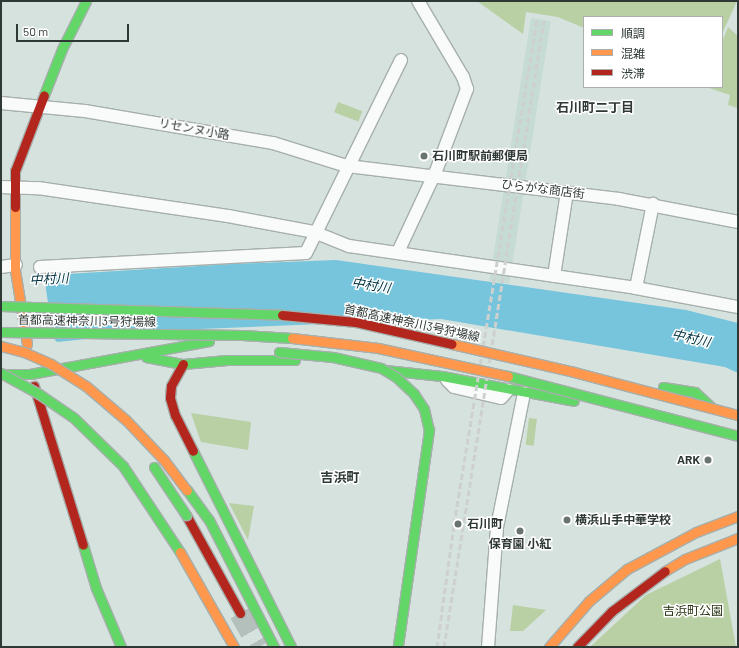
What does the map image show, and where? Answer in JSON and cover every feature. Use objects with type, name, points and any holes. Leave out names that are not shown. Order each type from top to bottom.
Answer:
[{"type":"main road","points":[[86,1],[62,49],[7,187],[15,268],[27,344],[30,374],[89,566],[117,644]]},
{"type":"main road","name":"首都高速神奈川3号狩場線","points":[[1,306],[273,314],[356,322],[574,372],[738,415]]},
{"type":"main road","name":"首都高速神奈川3号狩場線","points":[[1,332],[242,335],[317,340],[378,348],[537,382],[738,436]]},
{"type":"main road","points":[[52,333],[215,348]]},
{"type":"main road","points":[[1,374],[30,374],[217,340],[373,342]]},
{"type":"main road","points":[[1,347],[48,369],[84,393],[118,424],[145,455],[186,515],[240,613]]},
{"type":"main road","points":[[1,347],[24,352],[51,364],[86,386],[126,420],[164,460],[209,520],[274,647]]},
{"type":"main road","points":[[244,350],[333,357],[381,368],[396,377],[414,394],[424,409],[429,430],[397,647]]},
{"type":"main road","points":[[136,355],[183,364],[227,360],[301,360],[442,376]]},
{"type":"main road","points":[[510,362],[695,392],[724,419]]},
{"type":"main road","points":[[183,364],[171,386],[170,398],[175,415],[290,647]]},
{"type":"main road","points":[[1,374],[39,394],[74,418],[123,466],[164,525],[234,647]]},
{"type":"main road","points":[[508,390],[588,403],[680,424],[724,419],[738,422]]},
{"type":"main road","points":[[549,647],[589,601],[627,569],[696,532],[738,516]]},
{"type":"main road","points":[[577,647],[612,611],[653,579],[685,559],[738,538]]},
{"type":"street","points":[[398,252],[433,175],[467,89],[463,77],[418,1]]},
{"type":"street","points":[[40,267],[306,253],[314,232],[401,60]]},
{"type":"street","name":"リセンヌ小路","points":[[1,102],[85,111],[273,143],[347,166]]},
{"type":"street","name":"ひらがな商店街","points":[[347,166],[433,175],[654,204],[738,222]]},
{"type":"street","points":[[7,187],[38,188],[228,216],[314,232],[349,246],[636,288],[738,307]]},
{"type":"street","points":[[554,276],[567,192]]},
{"type":"street","points":[[636,288],[654,204]]},
{"type":"street","points":[[1,267],[15,268]]},
{"type":"street","points":[[373,342],[420,343],[504,353],[510,362]]},
{"type":"street","points":[[442,376],[454,387],[501,398],[508,390]]},
{"type":"street","points":[[488,647],[497,527],[524,393]]},
{"type":"shaded area","points":[[531,18],[551,21],[509,284],[489,281]]},
{"type":"green space","points":[[477,1],[737,1],[723,32],[723,16],[583,16],[583,28],[558,17],[526,12],[523,34]]},
{"type":"green space","points":[[728,27],[738,36],[738,108],[728,105],[730,95],[709,88],[723,88],[723,40]]},
{"type":"green space","points":[[338,102],[362,111],[358,122],[334,112]]},
{"type":"green space","points":[[191,413],[251,422],[248,450],[201,442]]},
{"type":"green space","points":[[529,418],[537,419],[534,446],[526,445]]},
{"type":"green space","points":[[229,503],[254,506],[248,540]]},
{"type":"green space","name":"吉浜町公園","points":[[720,559],[736,647],[590,647],[646,595]]},
{"type":"green space","points":[[513,605],[546,610],[523,631],[510,631]]},
{"type":"water","name":"中村川","points":[[336,260],[686,310],[738,323],[738,373],[725,367],[441,319],[175,330],[57,342],[1,278],[232,264]]},
{"type":"pier","points":[[44,275],[54,344],[1,343],[1,276]]},
{"type":"tunnel","points":[[240,613],[260,647]]},
{"type":"railway","points":[[437,647],[454,524],[537,19]]},
{"type":"railway","points":[[444,647],[544,20]]},
{"type":"traffic: fast","points":[[44,95],[62,49],[86,1]]},
{"type":"traffic: fast","points":[[1,306],[282,315]]},
{"type":"traffic: fast","points":[[1,332],[242,335],[292,338]]},
{"type":"traffic: fast","points":[[2,374],[30,374],[209,341]]},
{"type":"traffic: fast","points":[[279,352],[333,357],[381,368],[396,377],[414,394],[424,409],[429,430],[398,645]]},
{"type":"traffic: fast","points":[[146,357],[183,364],[227,360],[295,360]]},
{"type":"traffic: fast","points":[[385,370],[442,376],[574,401]]},
{"type":"traffic: fast","points":[[1,373],[39,394],[74,418],[123,466],[180,552]]},
{"type":"traffic: fast","points":[[508,376],[738,436]]},
{"type":"traffic: fast","points":[[663,387],[695,392],[712,408]]},
{"type":"traffic: fast","points":[[193,451],[291,647]]},
{"type":"traffic: fast","points":[[154,467],[186,515]]},
{"type":"traffic: fast","points":[[187,490],[209,520],[274,647]]},
{"type":"traffic: fast","points":[[83,545],[96,588],[121,647]]},
{"type":"traffic: slow","points":[[15,207],[15,270],[27,344]]},
{"type":"traffic: slow","points":[[292,338],[378,348],[508,376]]},
{"type":"traffic: slow","points":[[452,344],[574,372],[738,415]]},
{"type":"traffic: slow","points":[[1,346],[24,352],[51,364],[86,386],[126,420],[164,460],[187,490]]},
{"type":"traffic: slow","points":[[549,647],[589,601],[627,569],[696,532],[738,516]]},
{"type":"traffic: slow","points":[[665,571],[685,559],[738,538]]},
{"type":"traffic: slow","points":[[180,552],[234,647]]},
{"type":"traffic: jam","points":[[15,207],[15,171],[44,95]]},
{"type":"traffic: jam","points":[[282,315],[356,322],[452,344]]},
{"type":"traffic: jam","points":[[183,364],[171,386],[170,398],[175,415],[193,451]]},
{"type":"traffic: jam","points":[[34,386],[83,545]]},
{"type":"traffic: jam","points":[[186,515],[240,613]]},
{"type":"traffic: jam","points":[[577,647],[612,611],[665,571]]},
{"type":"place","name":"石川町駅前郵便局","points":[[424,156]]},
{"type":"place","name":"ARK","points":[[708,460]]},
{"type":"place","name":"横浜山手中華学校","points":[[567,520]]},
{"type":"place","name":"石川町","points":[[458,524]]},
{"type":"place","name":"保育園 小紅","points":[[520,531]]},
{"type":"district","name":"石川町二丁目","points":[[595,107]]},
{"type":"district","name":"吉浜町","points":[[340,477]]}]
